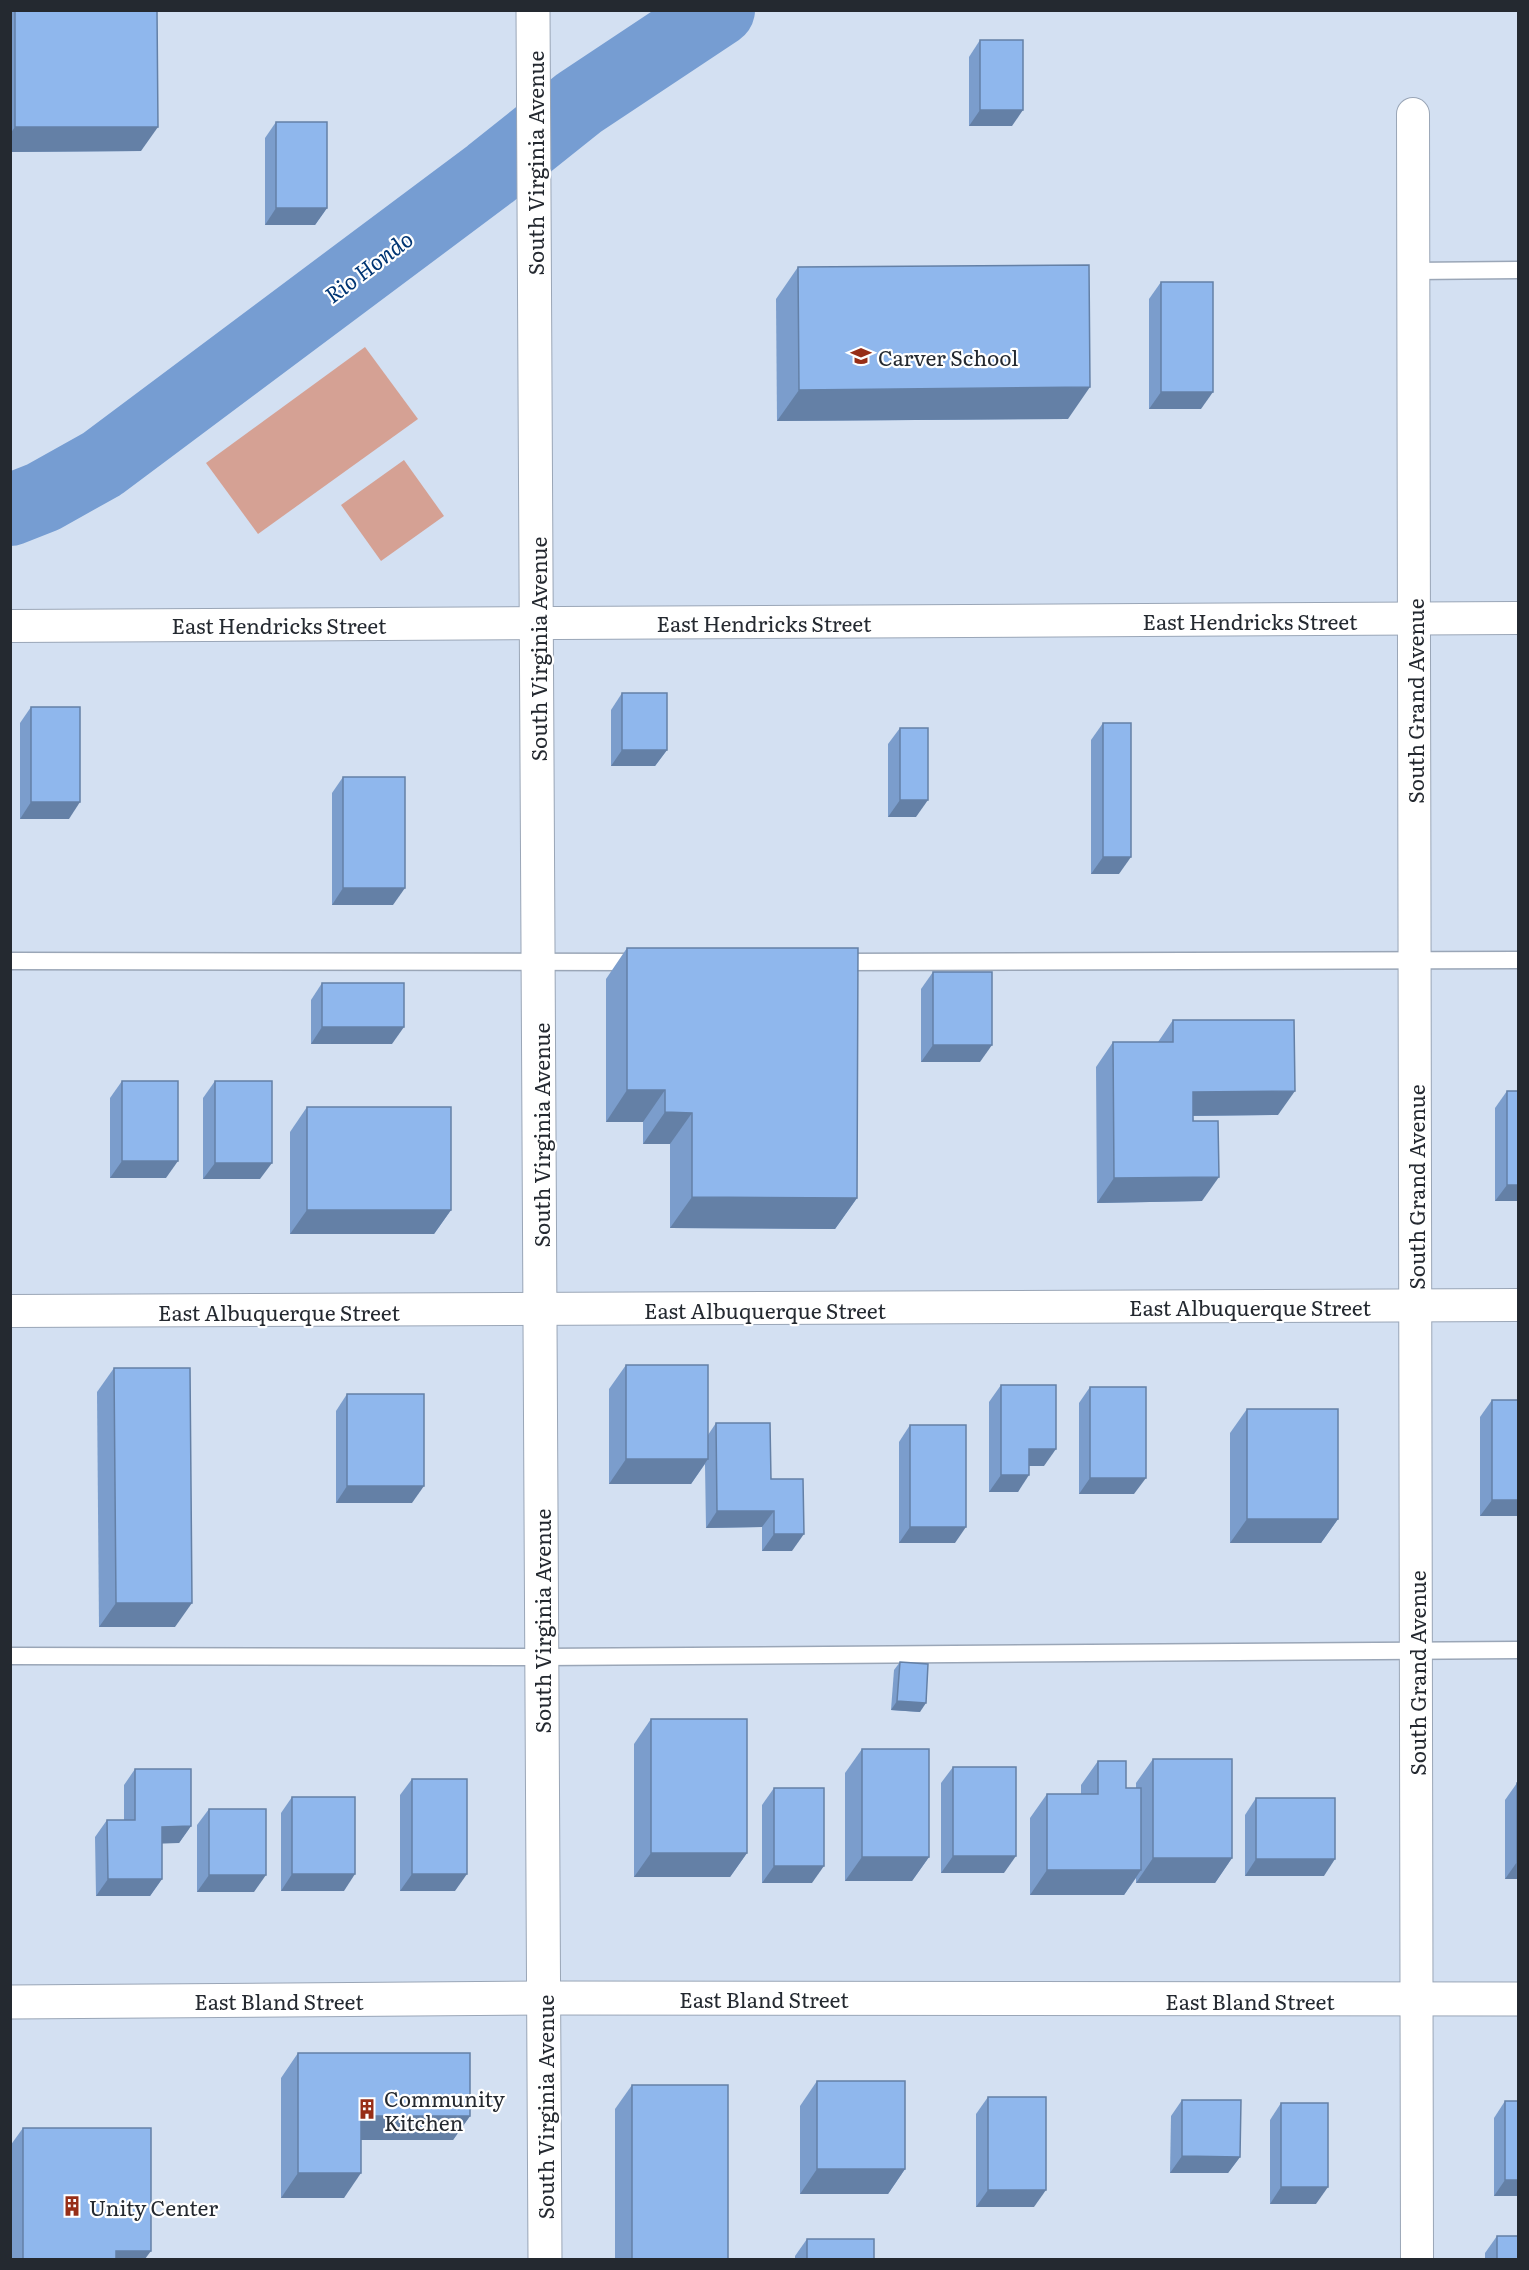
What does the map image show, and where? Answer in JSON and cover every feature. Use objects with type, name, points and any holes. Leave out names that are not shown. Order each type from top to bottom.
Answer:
[{"type":"street","name":"South Virginia Avenue","points":[[533,10],[545,2259]]},
{"type":"street","name":"South Grand Avenue","points":[[1413,114],[1417,2259]]},
{"type":"street","name":"East Hendricks Street","points":[[10,626],[1518,618]]},
{"type":"street","name":"East Albuquerque Street","points":[[10,1311],[1518,1305]]},
{"type":"street","name":"East Bland Street","points":[[10,2002],[543,1998],[1518,1999]]},
{"type":"lane","points":[[1413,271],[1518,270]]},
{"type":"lane","points":[[815,962],[1518,960]]},
{"type":"lane","points":[[10,961],[659,962]]},
{"type":"lane","points":[[10,1656],[542,1657],[1518,1650]]},
{"type":"shaded area","points":[[365,347],[418,419],[258,534],[206,463]]},
{"type":"shaded area","points":[[404,460],[444,516],[381,561],[341,505]]},
{"type":"building","points":[[15,10],[157,10],[158,127],[15,127]]},
{"type":"building","points":[[980,40],[1023,40],[1023,110],[980,110]]},
{"type":"building","points":[[276,122],[327,122],[327,208],[276,208]]},
{"type":"building","points":[[1089,265],[1090,387],[799,390],[798,267]]},
{"type":"building","points":[[1161,282],[1213,282],[1213,392],[1161,392]]},
{"type":"building","points":[[622,693],[667,693],[667,750],[622,750]]},
{"type":"building","points":[[31,707],[80,707],[80,802],[31,802]]},
{"type":"building","points":[[1103,723],[1131,723],[1131,857],[1103,857]]},
{"type":"building","points":[[900,728],[928,728],[928,800],[900,800]]},
{"type":"building","points":[[343,777],[405,777],[405,888],[343,888]]},
{"type":"building","points":[[627,948],[858,948],[857,1198],[692,1197],[692,1113],[665,1112],[665,1090],[627,1090]]},
{"type":"building","points":[[933,972],[992,972],[992,1045],[933,1045]]},
{"type":"building","points":[[322,983],[404,983],[404,1027],[322,1027]]},
{"type":"building","points":[[1173,1020],[1294,1020],[1295,1091],[1193,1092],[1193,1121],[1218,1121],[1219,1177],[1114,1178],[1113,1042],[1173,1042]]},
{"type":"building","points":[[122,1081],[178,1081],[178,1161],[122,1161]]},
{"type":"building","points":[[215,1081],[272,1081],[272,1163],[215,1163]]},
{"type":"building","points":[[1507,1091],[1518,1091],[1518,1185],[1507,1185]]},
{"type":"building","points":[[307,1107],[451,1107],[451,1210],[307,1210]]},
{"type":"building","points":[[626,1365],[708,1365],[708,1459],[626,1459]]},
{"type":"building","points":[[114,1368],[190,1368],[192,1603],[116,1603]]},
{"type":"building","points":[[1001,1385],[1056,1385],[1056,1449],[1029,1449],[1029,1475],[1001,1475]]},
{"type":"building","points":[[1090,1387],[1146,1387],[1146,1478],[1090,1478]]},
{"type":"building","points":[[347,1394],[424,1394],[424,1486],[347,1486]]},
{"type":"building","points":[[1492,1400],[1518,1400],[1518,1500],[1492,1500]]},
{"type":"building","points":[[1247,1409],[1338,1409],[1338,1519],[1247,1519]]},
{"type":"building","points":[[716,1423],[770,1423],[771,1479],[803,1479],[804,1534],[774,1534],[774,1511],[717,1511]]},
{"type":"building","points":[[910,1425],[966,1425],[966,1527],[910,1527]]},
{"type":"building","points":[[900,1662],[928,1664],[926,1703],[897,1701]]},
{"type":"building","points":[[651,1719],[747,1719],[747,1853],[651,1853]]},
{"type":"building","points":[[862,1749],[929,1749],[929,1857],[862,1857]]},
{"type":"building","points":[[1153,1759],[1232,1759],[1232,1858],[1153,1858]]},
{"type":"building","points":[[1098,1761],[1126,1761],[1126,1788],[1141,1788],[1141,1870],[1047,1870],[1047,1794],[1098,1794]]},
{"type":"building","points":[[953,1767],[1016,1767],[1016,1856],[953,1856]]},
{"type":"building","points":[[135,1769],[191,1769],[191,1826],[162,1827],[162,1879],[108,1879],[107,1820],[135,1820]]},
{"type":"building","points":[[412,1779],[467,1779],[467,1874],[412,1874]]},
{"type":"building","points":[[1518,1783],[1518,1862],[1517,1862]]},
{"type":"building","points":[[774,1788],[824,1788],[824,1866],[774,1866]]},
{"type":"building","points":[[292,1797],[355,1797],[355,1874],[292,1874]]},
{"type":"building","points":[[1256,1798],[1335,1798],[1335,1859],[1256,1859]]},
{"type":"building","points":[[209,1809],[266,1809],[266,1875],[209,1875]]},
{"type":"building","name":"Community Kitchen","points":[[298,2053],[470,2053],[470,2116],[361,2116],[361,2173],[298,2173]]},
{"type":"building","points":[[817,2081],[905,2081],[905,2169],[817,2169]]},
{"type":"building","points":[[632,2085],[728,2085],[728,2259],[632,2259]]},
{"type":"building","points":[[988,2097],[1046,2097],[1046,2190],[988,2190]]},
{"type":"building","points":[[1182,2100],[1241,2100],[1240,2157],[1182,2156]]},
{"type":"building","points":[[1505,2101],[1518,2101],[1518,2180],[1505,2180]]},
{"type":"building","points":[[1281,2103],[1328,2103],[1328,2187],[1281,2187]]},
{"type":"building","name":"Unity Center","points":[[23,2128],[151,2128],[151,2251],[116,2251],[116,2259],[23,2259]]},
{"type":"building","points":[[1497,2236],[1518,2236],[1518,2259],[1497,2259]]},
{"type":"building","points":[[807,2239],[874,2239],[874,2259],[807,2259]]},
{"type":"waterway","name":"Rio Hondo","points":[[10,510],[43,497],[102,464],[490,174],[579,103],[719,10]]},
{"type":"place","name":"Carver School","points":[[861,356]]},
{"type":"place","name":"Community Kitchen","points":[[367,2109]]},
{"type":"place","name":"Unity Center","points":[[72,2206]]}]
